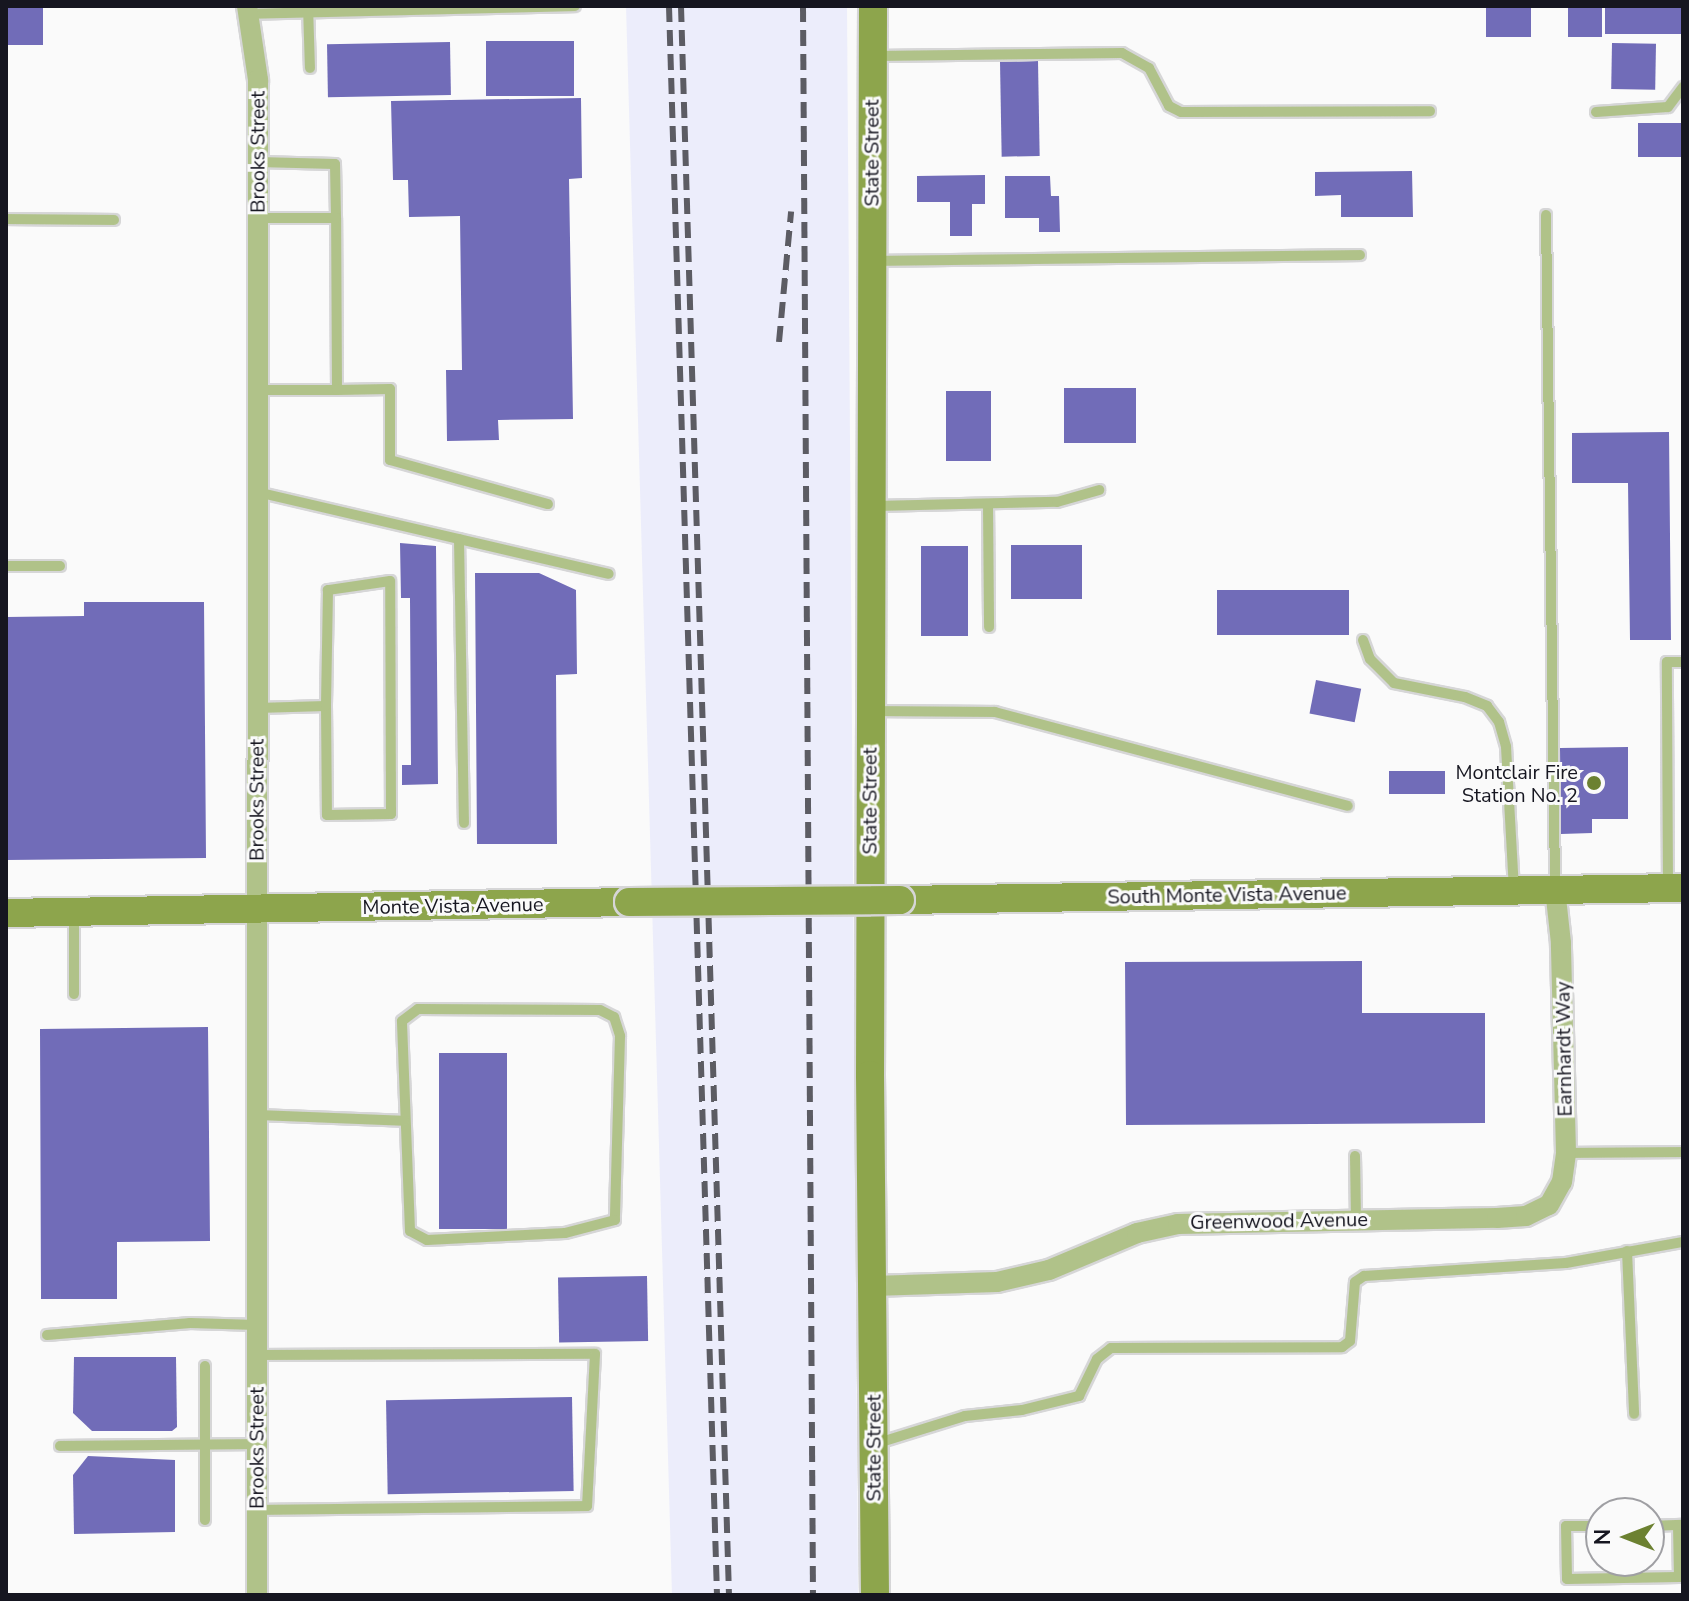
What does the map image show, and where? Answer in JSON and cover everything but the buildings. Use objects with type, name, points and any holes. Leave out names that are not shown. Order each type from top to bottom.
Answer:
[{"type":"main road","name":"State Street","points":[[873,6],[870,711],[875,1595]]},
{"type":"main road","points":[[1555,889],[1676,888]]},
{"type":"main road","name":"South Monte Vista Avenue","points":[[900,900],[1555,889]]},
{"type":"main road","name":"Monte Vista Avenue","points":[[6,913],[900,900]]},
{"type":"street","name":"Brooks Street","points":[[248,10],[258,80],[257,1595]]},
{"type":"street","name":"Earnhardt Way","points":[[1549,1205],[1562,1182],[1566,1153],[1561,943],[1555,889]]},
{"type":"street","name":"Greenwood Avenue","points":[[873,1286],[997,1282],[1049,1270],[1137,1233],[1178,1224],[1497,1218],[1526,1216],[1549,1205]]},
{"type":"lane","points":[[248,10],[575,6]]},
{"type":"lane","points":[[308,10],[310,68]]},
{"type":"lane","points":[[873,56],[1122,53],[1149,68],[1169,106],[1181,112],[1430,111]]},
{"type":"lane","points":[[1596,112],[1668,107],[1683,87]]},
{"type":"lane","points":[[258,162],[335,164],[337,390]]},
{"type":"lane","points":[[1546,215],[1555,889]]},
{"type":"lane","points":[[258,218],[336,218]]},
{"type":"lane","points":[[6,219],[114,220]]},
{"type":"lane","points":[[872,261],[1360,255]]},
{"type":"lane","points":[[257,390],[390,389],[390,460],[548,504]]},
{"type":"lane","points":[[870,506],[1057,502],[1099,490]]},
{"type":"lane","points":[[257,492],[609,574]]},
{"type":"lane","points":[[988,504],[989,627]]},
{"type":"lane","points":[[459,539],[464,823]]},
{"type":"lane","points":[[6,566],[60,566]]},
{"type":"lane","points":[[390,581],[391,814],[327,815],[326,706],[328,590],[390,581]]},
{"type":"lane","points":[[1363,640],[1370,659],[1394,683],[1465,697],[1487,706],[1499,722],[1506,747],[1515,891]]},
{"type":"lane","points":[[1676,888],[1667,662],[1683,662]]},
{"type":"lane","points":[[257,708],[326,706]]},
{"type":"lane","points":[[870,711],[995,712],[1348,806]]},
{"type":"lane","points":[[74,913],[74,994]]},
{"type":"lane","points":[[568,1009],[600,1010],[614,1017],[620,1052],[617,1194],[611,1224],[565,1233],[419,1238],[408,1226],[404,1121],[402,1021],[408,1013],[568,1009]]},
{"type":"lane","points":[[257,1115],[404,1121]]},
{"type":"lane","points":[[1566,1153],[1683,1152]]},
{"type":"lane","points":[[1355,1156],[1356,1219]]},
{"type":"lane","points":[[874,1444],[965,1416],[1022,1410],[1079,1396],[1097,1359],[1111,1348],[1342,1347],[1350,1341],[1355,1282],[1364,1276],[1566,1263],[1683,1242]]},
{"type":"lane","points":[[1627,1251],[1634,1414]]},
{"type":"lane","points":[[47,1335],[190,1323],[257,1325]]},
{"type":"lane","points":[[257,1355],[595,1354],[587,1506],[257,1510]]},
{"type":"lane","points":[[205,1366],[205,1520]]},
{"type":"lane","points":[[60,1446],[257,1444]]},
{"type":"lane","points":[[1585,1526],[1566,1526],[1567,1579],[1679,1577],[1681,1525]]},
{"type":"shaded area","points":[[626,6],[847,6],[858,1595],[672,1595]]},
{"type":"railway","points":[[669,6],[717,1595]]},
{"type":"railway","points":[[681,6],[729,1595]]},
{"type":"railway","points":[[803,6],[813,1595]]},
{"type":"railway","points":[[779,342],[791,212]]},
{"type":"place","name":"Montclair Fire Station No. 2","points":[[1594,783]]}]
